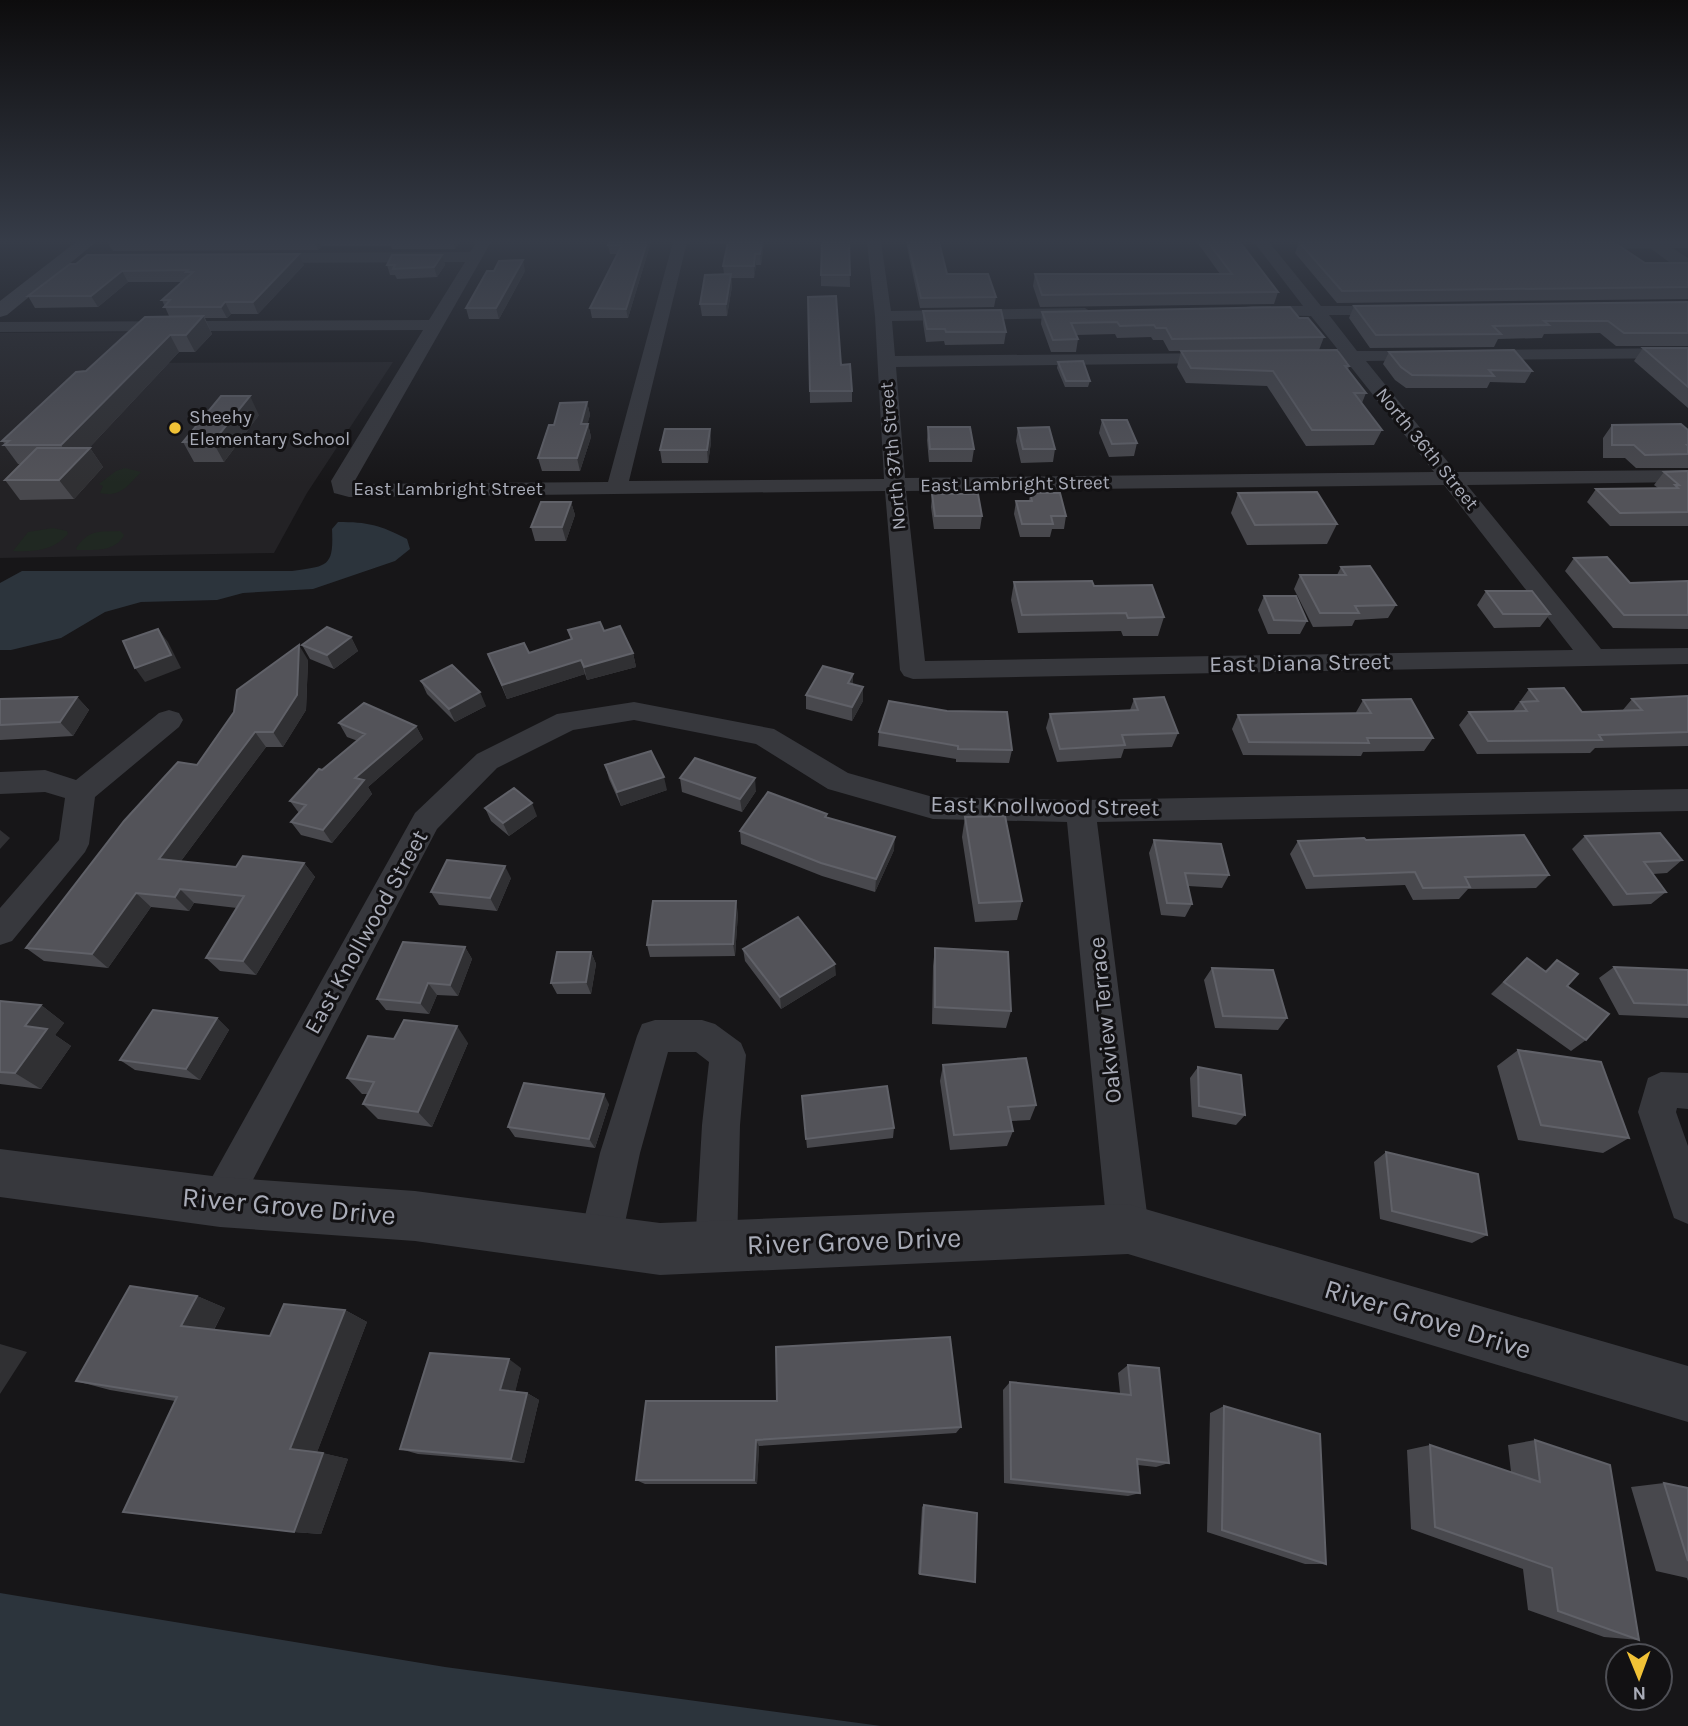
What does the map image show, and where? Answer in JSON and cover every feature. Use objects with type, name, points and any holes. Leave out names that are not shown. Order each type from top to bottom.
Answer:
[{"type":"street","points":[[617,488],[659,323]]},
{"type":"street","name":"North 37th Street","points":[[883,323],[895,485],[913,670]]},
{"type":"street","name":"North 36th Street","points":[[1325,323],[1593,657]]},
{"type":"street","points":[[0,327],[433,325]]},
{"type":"street","name":"East Lambright Street","points":[[433,325],[341,481],[342,488],[349,491],[1688,476]]},
{"type":"street","points":[[1284,357],[1688,353]]},
{"type":"street","points":[[885,362],[1242,357]]},
{"type":"street","name":"East Diana Street","points":[[913,670],[1688,656]]},
{"type":"street","name":"East Knollwood Street","points":[[220,1202],[426,821],[487,761],[567,721],[634,711],[764,736],[838,781],[933,808],[1081,811],[1688,800]]},
{"type":"street","points":[[0,931],[74,844],[81,792],[169,720]]},
{"type":"street","points":[[0,783],[45,781],[81,792]]},
{"type":"street","name":"Oakview Terrace","points":[[1081,811],[1128,1230]]},
{"type":"street","points":[[600,1241],[620,1153],[655,1036],[702,1036],[728,1055],[721,1125],[716,1247]]},
{"type":"street","points":[[1688,1091],[1661,1090],[1657,1112],[1688,1204]]},
{"type":"street","name":"River Grove Drive","points":[[0,1173],[220,1202],[415,1216],[660,1249],[1128,1230],[1688,1394]]},
{"type":"shaded area","name":"Sheehy Elementary School","points":[[143,332],[110,363],[393,362],[307,493],[274,553],[0,558],[0,333]]},
{"type":"shaded area","points":[[125,468],[141,472],[119,492],[100,493],[103,486],[99,484],[116,471]]},
{"type":"shaded area","points":[[338,522],[381,527],[407,539],[410,549],[395,561],[313,589],[243,593],[217,600],[141,602],[105,612],[61,638],[11,650],[0,650],[0,583],[22,571],[292,571],[326,563],[332,551],[332,529]]},
{"type":"shaded area","points":[[53,528],[67,531],[68,534],[56,544],[43,549],[13,551],[28,532]]},
{"type":"shaded area","points":[[120,531],[124,535],[116,545],[104,549],[76,548],[90,535]]},
{"type":"shaded area","points":[[0,1593],[445,1667],[881,1726],[0,1726]]},
{"type":"building","points":[[139,323],[197,323],[186,335],[170,335],[61,445],[4,445],[9,441],[2,441],[76,372],[86,371]]},
{"type":"building","points":[[809,323],[838,323],[841,365],[850,364],[852,391],[810,391]]},
{"type":"building","points":[[926,323],[1004,323],[1006,332],[946,332],[945,329],[927,329]]},
{"type":"building","points":[[1046,323],[1092,323],[1071,323],[1078,339],[1053,340]]},
{"type":"building","points":[[1117,323],[1312,323],[1324,337],[1172,339],[1166,328],[1156,328],[1154,325],[1120,326]]},
{"type":"building","points":[[1367,323],[1546,323],[1549,325],[1493,326],[1501,334],[1376,335]]},
{"type":"building","points":[[1610,323],[1688,323],[1688,333],[1624,333]]},
{"type":"building","points":[[1643,348],[1688,348],[1688,387]]},
{"type":"building","points":[[1337,350],[1349,366],[1345,366],[1366,393],[1354,393],[1382,430],[1312,430],[1273,371],[1191,368],[1181,351]]},
{"type":"building","points":[[1514,350],[1532,371],[1489,370],[1494,376],[1412,375],[1401,367],[1389,352]]},
{"type":"building","points":[[1083,361],[1090,381],[1066,381],[1058,362]]},
{"type":"building","points":[[221,396],[250,396],[213,442],[183,442]]},
{"type":"building","points":[[587,402],[581,424],[588,424],[577,458],[538,458],[549,425],[554,425],[560,403]]},
{"type":"building","points":[[1102,420],[1127,420],[1137,443],[1112,444]]},
{"type":"building","points":[[1681,424],[1688,430],[1688,454],[1645,455],[1634,445],[1612,445],[1612,425]]},
{"type":"building","points":[[928,427],[970,427],[974,449],[930,449]]},
{"type":"building","points":[[1049,427],[1055,449],[1023,449],[1018,428]]},
{"type":"building","points":[[665,429],[710,429],[707,450],[660,450]]},
{"type":"building","points":[[37,448],[90,448],[59,480],[5,480]]},
{"type":"building","points":[[1688,471],[1688,512],[1620,513],[1596,489],[1678,488],[1675,485],[1679,485],[1664,472]]},
{"type":"building","points":[[1317,492],[1337,524],[1255,525],[1238,493]]},
{"type":"building","points":[[1030,493],[1060,493],[1066,516],[1051,516],[1053,524],[1022,524],[1016,501],[1032,501]]},
{"type":"building","points":[[932,494],[978,494],[982,516],[935,516]]},
{"type":"building","points":[[541,502],[571,502],[562,527],[531,527]]},
{"type":"building","points":[[1607,557],[1630,583],[1688,581],[1688,615],[1624,615],[1574,558]]},
{"type":"building","points":[[1370,566],[1396,605],[1355,606],[1359,613],[1320,613],[1300,575],[1346,575],[1341,567]]},
{"type":"building","points":[[1092,581],[1094,586],[1152,585],[1164,617],[1128,618],[1126,613],[1022,615],[1014,582]]},
{"type":"building","points":[[1486,591],[1532,591],[1550,614],[1503,614]]},
{"type":"building","points":[[1264,596],[1296,596],[1307,621],[1274,620]]},
{"type":"building","points":[[600,622],[604,631],[620,626],[633,653],[584,667],[581,660],[502,685],[488,654],[524,643],[529,653],[572,639],[568,630]]},
{"type":"building","points":[[327,627],[351,637],[327,655],[302,645]]},
{"type":"building","points":[[158,629],[171,655],[135,668],[123,641]]},
{"type":"building","points":[[299,645],[297,695],[273,732],[255,732],[159,859],[236,867],[243,856],[304,863],[243,961],[206,958],[244,896],[180,889],[175,897],[136,893],[92,954],[26,948],[124,821],[178,762],[197,765],[234,712],[237,690]]},
{"type":"building","points":[[452,665],[480,692],[449,709],[421,681]]},
{"type":"building","points":[[823,666],[853,674],[848,683],[863,687],[852,707],[806,695]]},
{"type":"building","points":[[1564,688],[1582,712],[1642,710],[1632,699],[1688,696],[1688,732],[1599,735],[1602,740],[1488,741],[1469,712],[1527,711],[1521,702],[1538,701],[1529,689]]},
{"type":"building","points":[[77,697],[60,722],[0,725],[0,699]]},
{"type":"building","points":[[1164,697],[1178,733],[1122,735],[1125,745],[1060,749],[1050,714],[1138,710],[1134,699]]},
{"type":"building","points":[[1411,699],[1433,738],[1367,738],[1369,743],[1249,742],[1238,715],[1371,713],[1363,700]]},
{"type":"building","points":[[889,701],[947,711],[1007,712],[1012,750],[958,749],[958,746],[879,732]]},
{"type":"building","points":[[364,703],[416,726],[355,778],[364,780],[323,830],[291,822],[306,805],[290,801],[319,769],[322,770],[365,734],[339,723]]},
{"type":"building","points":[[651,751],[664,777],[617,792],[605,765]]},
{"type":"building","points":[[695,758],[755,778],[740,799],[680,778]]},
{"type":"building","points":[[514,788],[532,803],[503,823],[485,808]]},
{"type":"building","points":[[768,792],[827,814],[825,817],[895,837],[876,879],[821,863],[740,831]]},
{"type":"building","points":[[1005,816],[1022,901],[979,903],[965,817]]},
{"type":"building","points":[[1660,833],[1682,860],[1644,862],[1666,892],[1627,894],[1585,836]]},
{"type":"building","points":[[1524,835],[1549,875],[1465,877],[1470,887],[1423,888],[1415,872],[1314,876],[1298,841],[1364,838]]},
{"type":"building","points":[[1154,840],[1221,844],[1229,875],[1185,873],[1192,904],[1167,903]]},
{"type":"building","points":[[447,860],[505,866],[490,898],[431,892]]},
{"type":"building","points":[[653,901],[736,901],[733,944],[647,945]]},
{"type":"building","points":[[798,917],[835,964],[780,997],[743,949]]},
{"type":"building","points":[[403,942],[465,947],[450,985],[428,983],[420,1003],[377,999]]},
{"type":"building","points":[[935,948],[1008,952],[1011,1011],[935,1007]]},
{"type":"building","points":[[557,952],[591,952],[586,982],[551,983]]},
{"type":"building","points":[[1527,958],[1546,972],[1557,960],[1578,974],[1567,986],[1609,1014],[1586,1040],[1504,982]]},
{"type":"building","points":[[1614,967],[1688,970],[1688,1005],[1634,1003]]},
{"type":"building","points":[[1212,968],[1273,970],[1287,1018],[1223,1016]]},
{"type":"building","points":[[0,1001],[41,1005],[25,1026],[47,1029],[15,1073],[0,1072]]},
{"type":"building","points":[[153,1010],[217,1018],[186,1069],[120,1060]]},
{"type":"building","points":[[404,1020],[457,1026],[418,1112],[363,1104],[374,1082],[347,1078],[368,1036],[394,1039]]},
{"type":"building","points":[[1518,1050],[1601,1062],[1629,1138],[1541,1125]]},
{"type":"building","points":[[1026,1058],[1036,1105],[1008,1107],[1013,1131],[954,1135],[943,1065]]},
{"type":"building","points":[[1198,1067],[1241,1075],[1245,1115],[1199,1106]]},
{"type":"building","points":[[524,1083],[604,1094],[589,1139],[508,1127]]},
{"type":"building","points":[[887,1086],[894,1128],[806,1139],[802,1096]]},
{"type":"building","points":[[1386,1152],[1478,1174],[1487,1235],[1392,1211]]},
{"type":"building","points":[[130,1286],[197,1296],[181,1326],[270,1336],[284,1304],[345,1310],[290,1449],[323,1453],[294,1532],[123,1512],[177,1397],[76,1381]]},
{"type":"building","points":[[950,1337],[961,1427],[756,1440],[754,1480],[636,1480],[646,1401],[777,1401],[776,1347]]},
{"type":"building","points":[[430,1353],[509,1359],[500,1390],[527,1393],[511,1459],[400,1449]]},
{"type":"building","points":[[1128,1365],[1159,1368],[1169,1463],[1137,1459],[1140,1493],[1011,1479],[1010,1382],[1131,1395]]},
{"type":"building","points":[[1224,1406],[1320,1434],[1326,1564],[1222,1530]]},
{"type":"building","points":[[1535,1440],[1610,1465],[1639,1640],[1558,1611],[1552,1568],[1435,1527],[1430,1445],[1540,1482]]},
{"type":"building","points":[[1664,1483],[1688,1488],[1688,1561]]},
{"type":"building","points":[[924,1505],[977,1513],[975,1582],[920,1574]]},
{"type":"place","name":"Sheehy Elementary School","points":[[175,428]]}]
